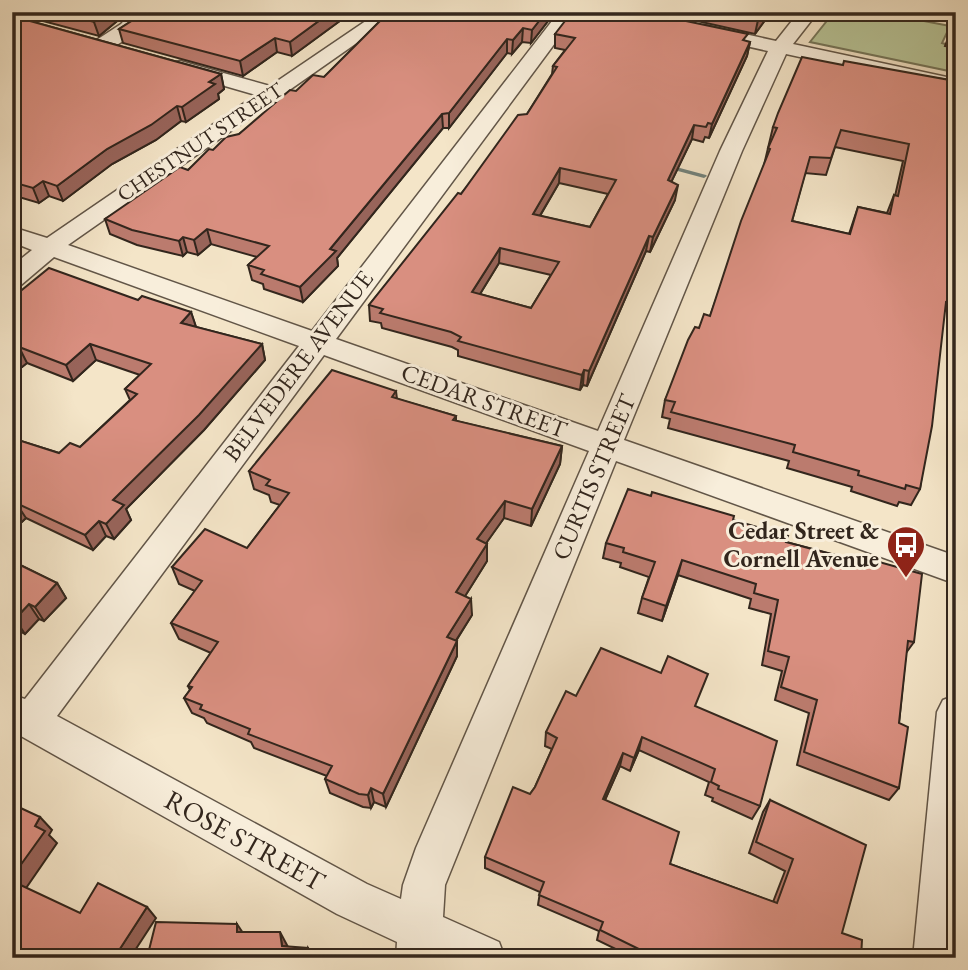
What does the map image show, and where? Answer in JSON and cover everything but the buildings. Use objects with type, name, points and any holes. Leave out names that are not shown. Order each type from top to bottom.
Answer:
[{"type":"street","points":[[102,45],[128,28],[142,12]]},
{"type":"street","name":"CHESTNUT STREET","points":[[12,279],[76,226],[392,12]]},
{"type":"street","name":"BELVEDERE AVENUE","points":[[21,717],[317,341],[569,12]]},
{"type":"street","name":"CURTIS STREET","points":[[418,943],[424,885],[431,863],[731,151],[774,56],[809,12]]},
{"type":"street","points":[[683,27],[956,85]]},
{"type":"street","points":[[77,38],[127,52]]},
{"type":"street","points":[[164,63],[273,93]]},
{"type":"street","name":"CEDAR STREET","points":[[12,234],[956,570]]},
{"type":"street","points":[[935,958],[956,712]]},
{"type":"street","name":"ROSE STREET","points":[[21,717],[352,899],[418,943],[483,958]]},
{"type":"green space","points":[[834,12],[877,12],[950,26],[942,43],[956,47],[949,71],[810,42]]},
{"type":"waterway","points":[[665,166],[704,176]]},
{"type":"place","name":"Cedar Street & Cornell Avenue","points":[[906,579]]}]
